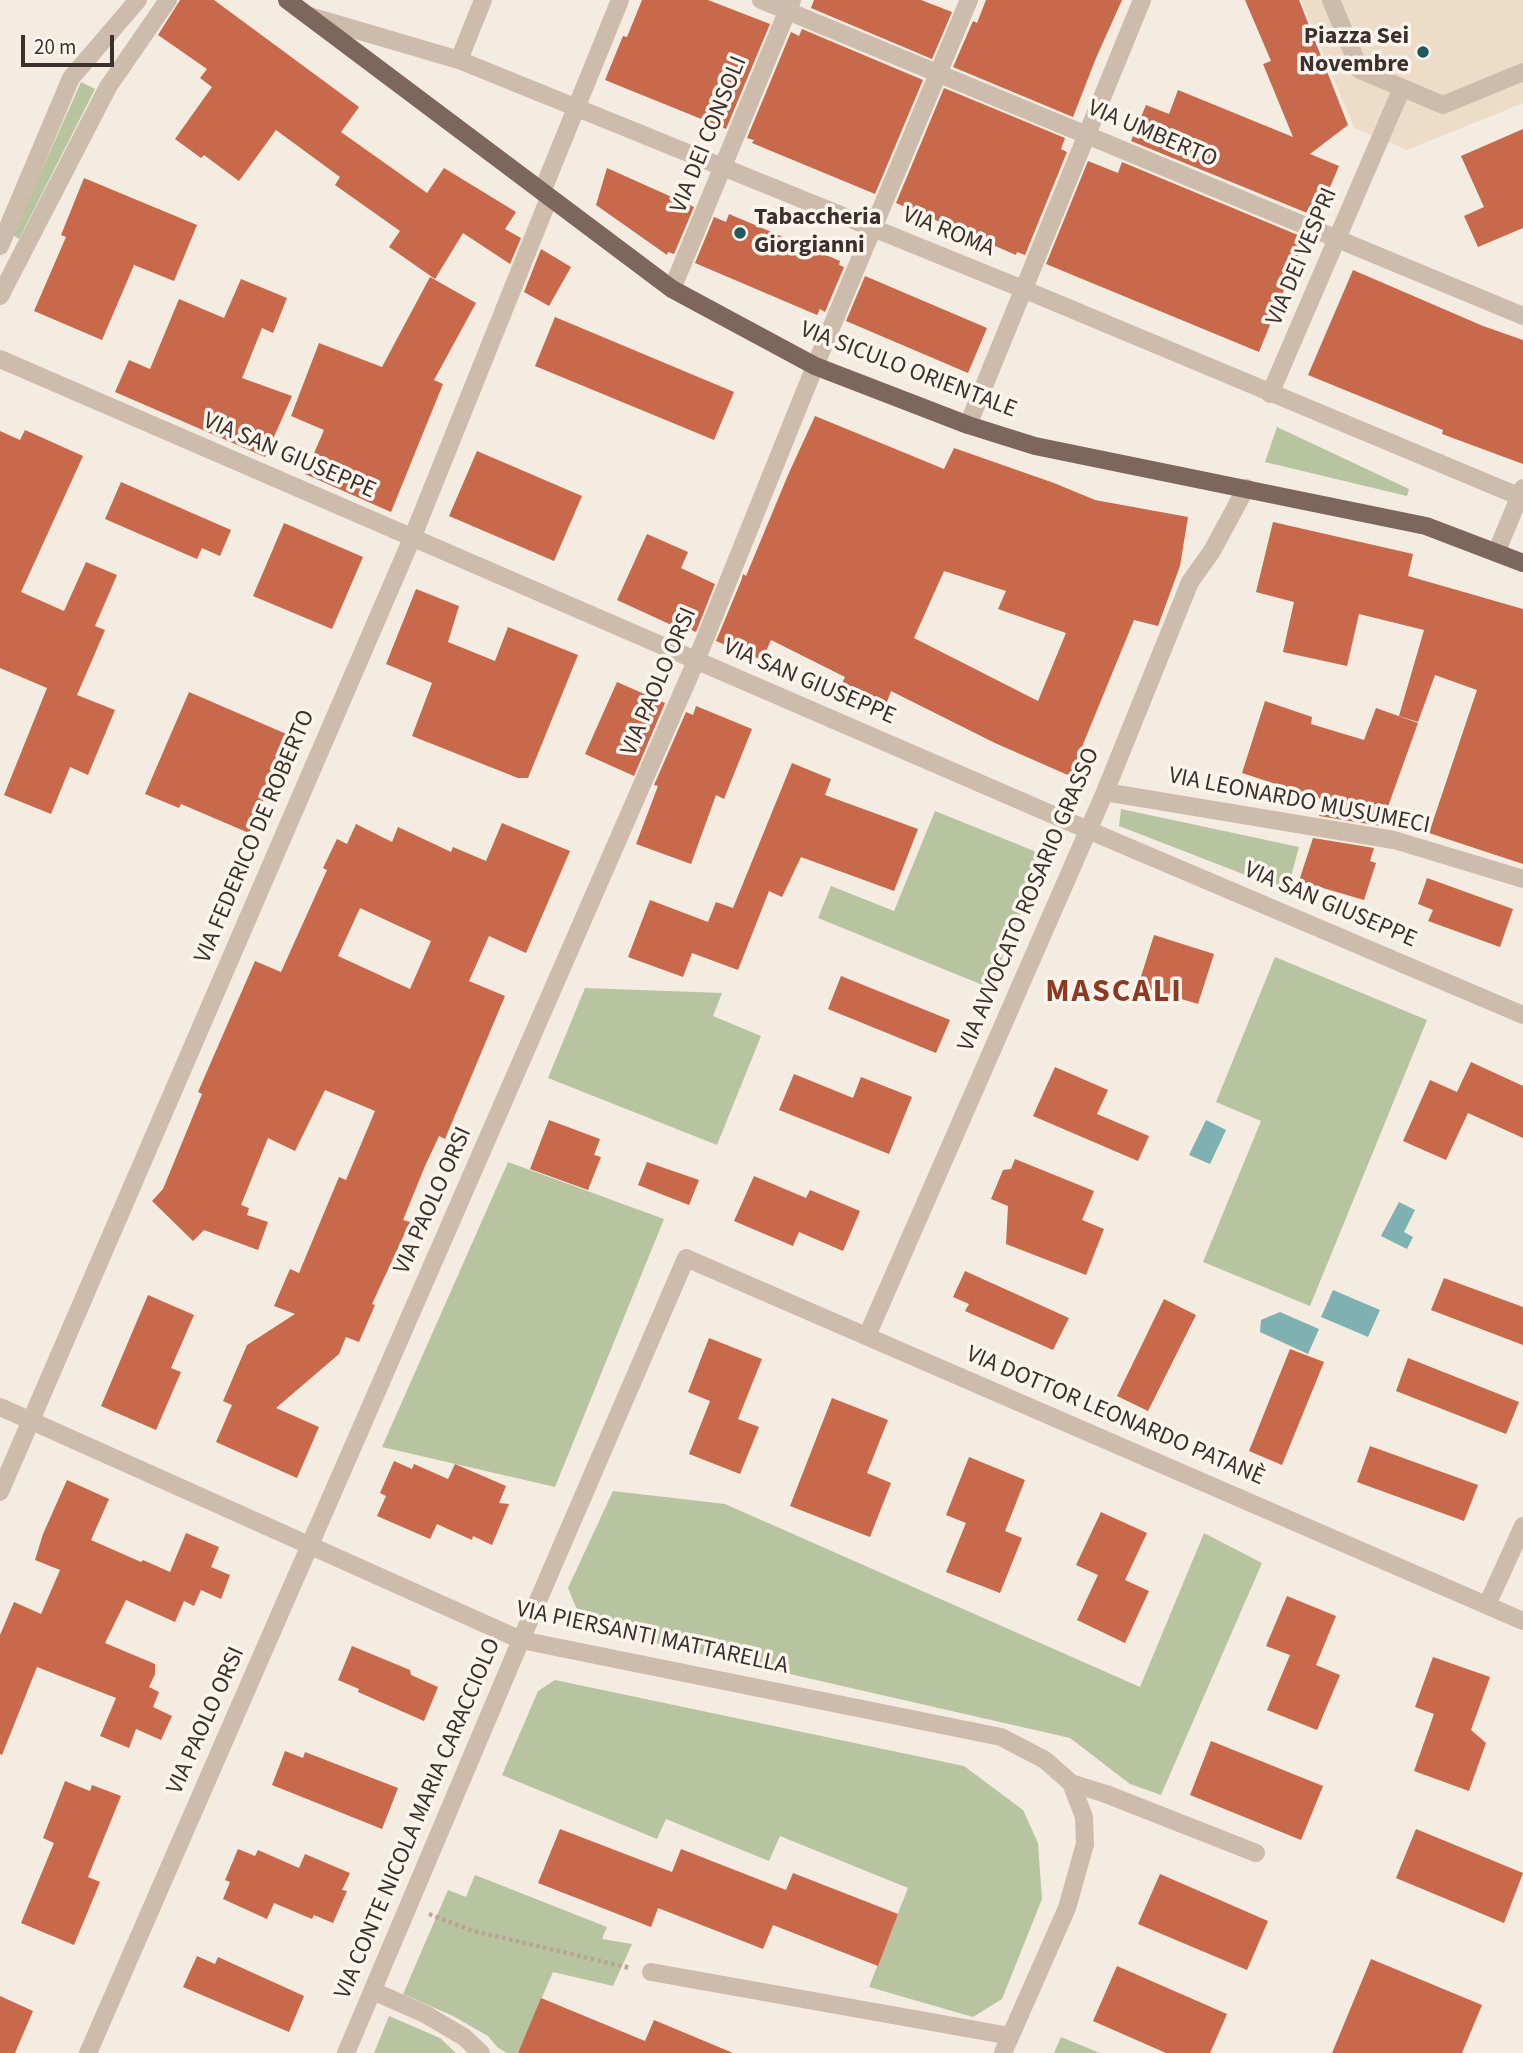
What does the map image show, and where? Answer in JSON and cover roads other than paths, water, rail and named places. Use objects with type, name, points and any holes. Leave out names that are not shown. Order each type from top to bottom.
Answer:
[{"type":"main road","name":"VIA SICULO ORIENTALE","points":[[286,0],[672,289],[815,366],[968,425],[1035,446],[1426,526],[1523,563]]},
{"type":"street","points":[[0,246],[71,78],[138,0]]},
{"type":"street","points":[[0,296],[108,87],[168,0]]},
{"type":"street","points":[[459,60],[483,0]]},
{"type":"street","name":"VIA FEDERICO DE ROBERTO","points":[[0,1492],[413,536],[546,195],[576,108],[620,0]]},
{"type":"street","name":"VIA UMBERTO","points":[[761,0],[790,6],[938,73],[1523,316]]},
{"type":"street","name":"VIA PAOLO ORSI","points":[[88,2053],[696,661],[815,366],[969,0]]},
{"type":"street","points":[[968,425],[1142,0]]},
{"type":"street","points":[[1331,0],[1360,70],[1443,105],[1523,72]]},
{"type":"street","name":"VIA DEI CONSOLI","points":[[672,289],[790,6]]},
{"type":"street","name":"VIA ROMA","points":[[309,16],[459,60],[1023,289],[1270,394],[1522,494]]},
{"type":"street","name":"VIA DEI VESPRI","points":[[1270,394],[1402,88]]},
{"type":"street","name":"VIA SAN GIUSEPPE","points":[[0,359],[1088,830],[1523,1015]]},
{"type":"street","name":"VIA AVVOCATO ROSARIO GRASSO","points":[[867,1336],[1105,792],[1190,582],[1212,551],[1246,488]]},
{"type":"street","points":[[1496,553],[1522,494]]},
{"type":"street","name":"VIA LEONARDO MUSUMECI","points":[[1105,792],[1394,840],[1523,879]]},
{"type":"street","name":"VIA DOTTOR LEONARDO PATANÈ","points":[[686,1258],[1523,1621]]},
{"type":"street","name":"VIA CONTE NICOLA MARIA CARACCIOLO","points":[[346,2053],[686,1258]]},
{"type":"street","name":"VIA PIERSANTI MATTARELLA","points":[[0,1407],[521,1640],[1001,1737],[1045,1760],[1070,1783]]},
{"type":"street","points":[[1487,1605],[1523,1526]]},
{"type":"street","points":[[1070,1783],[1106,1794],[1256,1853]]},
{"type":"street","points":[[651,1972],[1007,2045],[1067,1908],[1085,1844],[1084,1817],[1070,1783]]},
{"type":"street","points":[[373,1991],[425,2014],[464,2037],[481,2053]]},
{"type":"water","points":[[1206,1120],[1226,1130],[1210,1164],[1189,1155]]},
{"type":"water","points":[[1399,1202],[1415,1210],[1404,1232],[1413,1237],[1407,1249],[1381,1236]]},
{"type":"water","points":[[1333,1290],[1380,1310],[1368,1337],[1321,1317]]},
{"type":"water","points":[[1280,1312],[1319,1329],[1308,1354],[1260,1332],[1261,1320]]},
{"type":"place","name":"Piazza Sei Novembre","points":[[1423,52]]},
{"type":"place","name":"Tabaccheria Giorgianni","points":[[740,233]]},
{"type":"district","name":"MASCALI","points":[[1114,994]]}]
